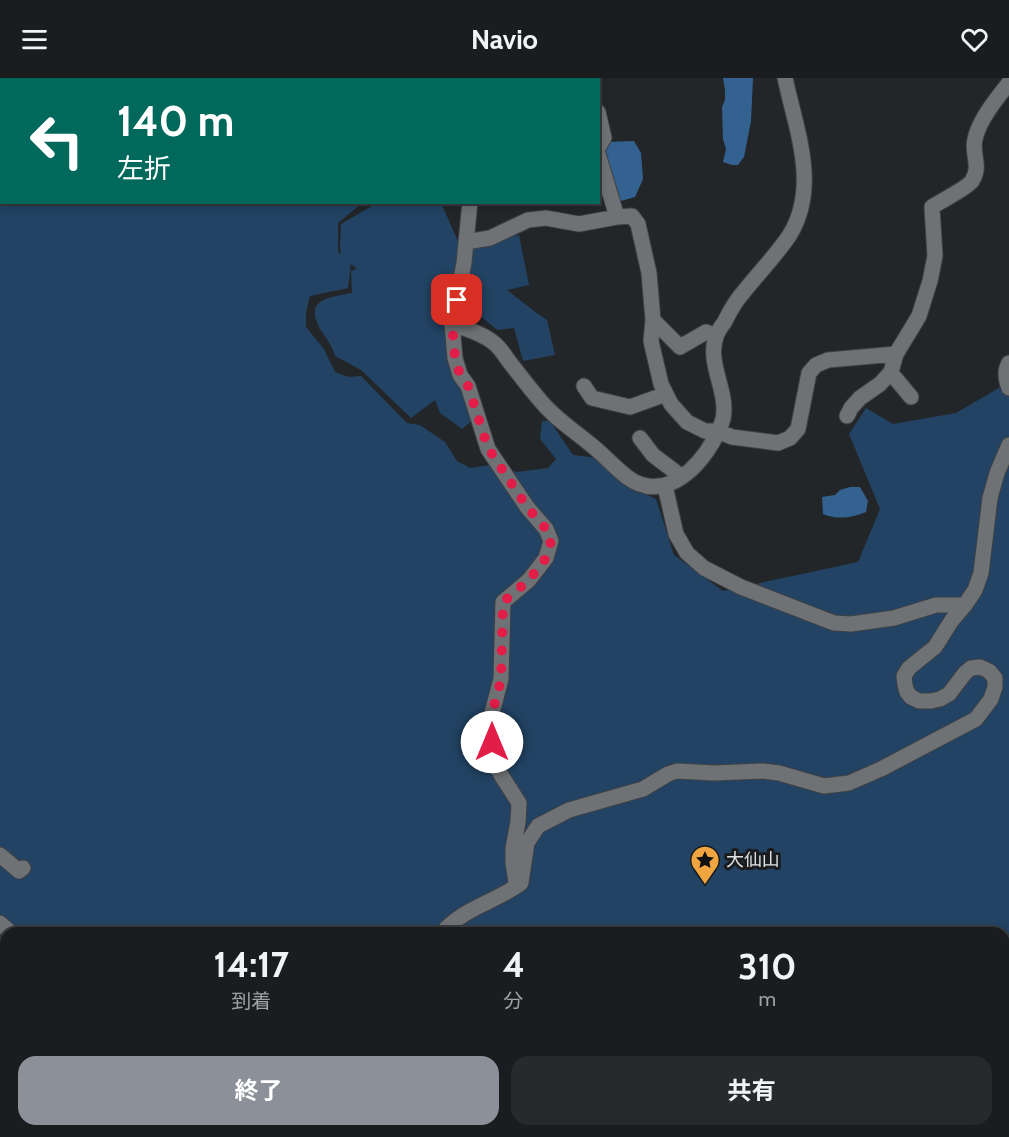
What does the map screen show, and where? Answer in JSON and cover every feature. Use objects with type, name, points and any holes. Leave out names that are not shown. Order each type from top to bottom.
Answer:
[{"type":"street","points":[[452,324],[473,331],[495,343],[540,401],[562,423],[589,443],[627,477],[650,486],[665,486],[677,481],[690,471],[707,451],[723,417],[724,404],[713,353],[716,336],[736,301],[789,235],[799,216],[806,179],[785,78]]},
{"type":"street","points":[[847,416],[860,398],[880,384],[891,372],[896,354],[919,316],[935,256],[932,207],[970,183],[977,170],[974,141],[995,101],[1009,83]]},
{"type":"street","points":[[600,121],[604,138],[600,145]]},
{"type":"street","points":[[600,161],[617,217]]},
{"type":"street","points":[[470,204],[466,242],[452,324],[455,358],[460,375],[468,386],[488,448],[527,507],[546,529],[551,541],[546,558],[541,565],[529,580],[503,602],[501,680],[491,717],[495,760],[501,775],[519,802],[513,848],[515,888]]},
{"type":"street","points":[[466,242],[490,238],[528,220],[546,218],[579,224],[632,216],[638,224],[649,273],[653,320],[651,341],[661,384],[671,404],[687,422],[705,431],[718,431],[732,437],[778,443],[790,438],[798,429],[809,373],[816,364],[828,360],[896,354]]},
{"type":"street","points":[[653,320],[680,347],[706,333],[716,336]]},
{"type":"street","points":[[1009,363],[1006,380],[1009,387]]},
{"type":"street","points":[[891,372],[911,397]]},
{"type":"street","points":[[584,386],[592,398],[630,407],[666,394]]},
{"type":"street","points":[[640,438],[653,454],[682,477]]},
{"type":"street","points":[[449,927],[471,909],[493,900],[521,883],[527,843],[538,826],[569,810],[644,789],[677,771],[714,773],[763,771],[779,773],[824,786],[849,783],[881,769],[975,719],[991,699],[995,687],[994,678],[989,671],[980,667],[971,668],[949,694],[931,701],[918,701],[911,697],[907,692],[904,676],[909,668],[935,647],[975,590],[981,573],[990,498],[997,473],[1009,445]]},
{"type":"street","points":[[665,486],[676,534],[687,553],[704,568],[741,587],[834,624],[894,618],[936,605],[965,605]]},
{"type":"street","points":[[0,855],[19,871],[23,868]]},
{"type":"shaded area","points":[[723,78],[753,78],[751,121],[744,157],[738,165],[723,162],[726,149],[723,139],[722,107],[725,90]]},
{"type":"shaded area","points":[[634,141],[641,153],[643,179],[635,197],[617,202],[600,151],[606,142]]},
{"type":"shaded area","points":[[0,204],[361,204],[338,223],[338,252],[341,254],[341,224],[372,206],[371,204],[441,204],[458,241],[463,246],[519,235],[529,285],[507,290],[547,320],[555,355],[523,361],[514,328],[497,330],[482,317],[468,318],[452,311],[451,370],[455,382],[467,390],[473,420],[462,429],[440,413],[435,400],[411,418],[361,370],[335,356],[319,327],[315,310],[322,301],[352,293],[351,271],[357,269],[351,264],[348,288],[310,296],[306,312],[306,327],[324,349],[335,372],[349,377],[361,376],[407,423],[420,425],[445,442],[457,461],[470,468],[489,465],[517,472],[548,468],[556,459],[540,439],[542,421],[550,421],[573,455],[598,458],[635,489],[656,499],[674,555],[723,591],[858,562],[880,509],[849,434],[866,408],[893,424],[956,413],[1009,382],[1009,927],[0,927]]},
{"type":"shaded area","points":[[860,487],[868,501],[866,512],[845,517],[823,514],[822,497],[835,495],[840,490]]},
{"type":"place","name":"大仙山","points":[[705,886]]},
{"type":"route","points":[[457,300],[452,324],[455,358],[460,375],[468,386],[488,448],[527,507],[546,529],[551,541],[546,558],[529,580],[503,602],[501,680],[491,717],[492,742]]}]
